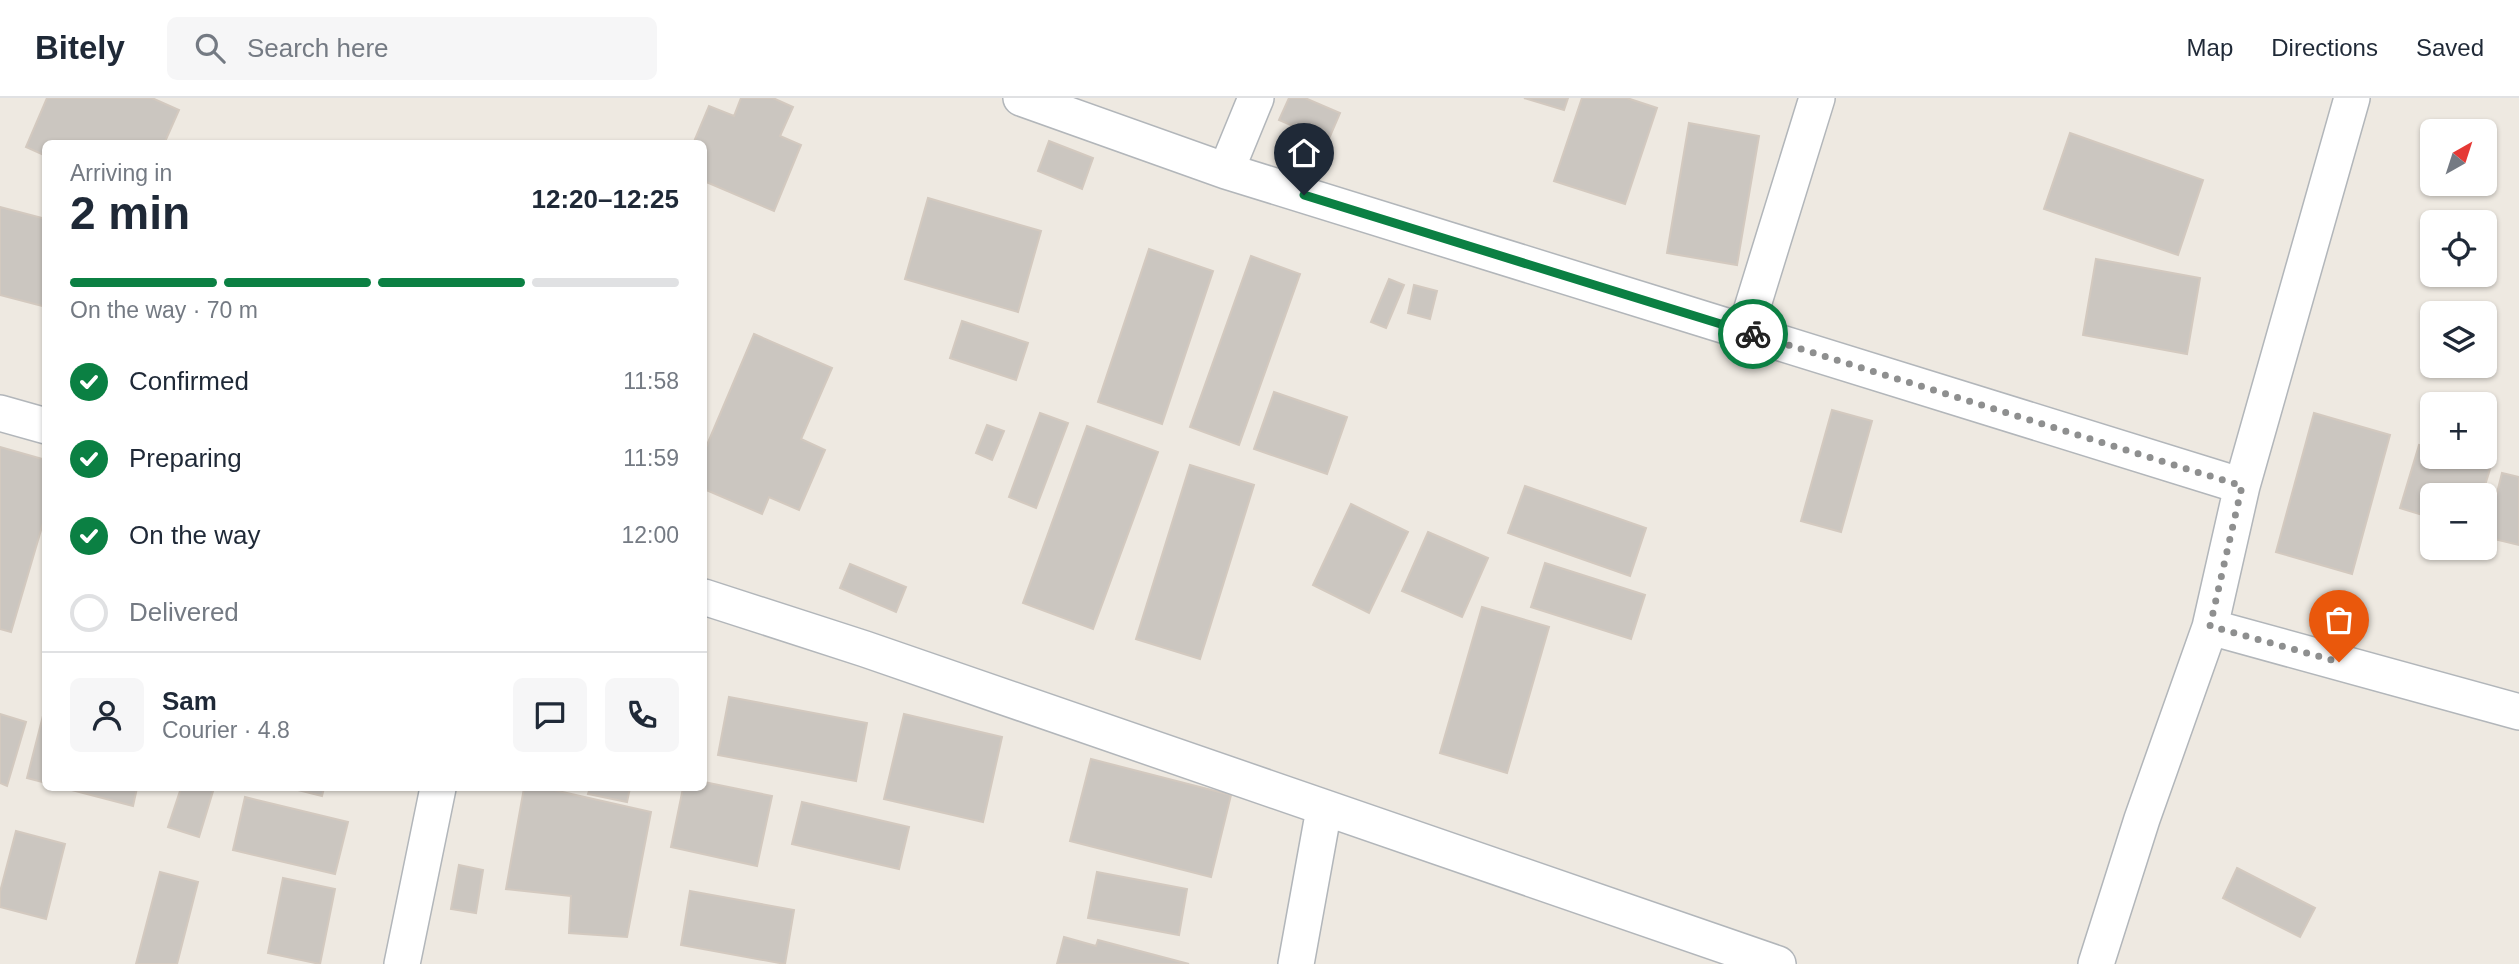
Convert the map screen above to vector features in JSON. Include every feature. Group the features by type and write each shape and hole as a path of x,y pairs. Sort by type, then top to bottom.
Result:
{"street":[{"path":"1021,98 1226,171 2242,486"},
{"path":"1226,171 1255,98"},
{"path":"1745,331 1817,98"},
{"path":"2096,964 2142,819 2210,626 2242,486 2352,98"},
{"path":"0,413 42,425"},
{"path":"707,598 1778,964"},
{"path":"2210,626 2519,712"},
{"path":"402,964 437,791"},
{"path":"1296,964 1324,808"}],"building":[{"path":"47,98 152,98 179,110 166,140 42,140 42,154 26,147"},
{"path":"741,98 773,98 793,107 780,136 801,145 774,211 707,182 707,140 695,140 709,106 734,116"},
{"path":"1289,98 1305,98 1340,113 1328,141 1279,120"},
{"path":"1524,98 1568,98 1564,110"},
{"path":"1582,98 1627,98 1657,108 1625,204 1554,181"},
{"path":"1689,123 1759,136 1737,265 1667,253"},
{"path":"2070,133 2203,180 2178,255 2044,209"},
{"path":"1049,141 1093,158 1082,189 1038,171"},
{"path":"928,198 1041,231 1018,312 905,279"},
{"path":"0,207 42,218 42,306 0,295"},
{"path":"1149,249 1213,271 1162,424 1098,402"},
{"path":"1251,256 1300,274 1239,445 1190,427"},
{"path":"2096,259 2200,278 2187,354 2083,335"},
{"path":"1389,279 1404,285 1386,328 1371,322"},
{"path":"1414,285 1437,291 1430,319 1408,313"},
{"path":"962,321 1028,343 1016,380 950,358"},
{"path":"754,334 832,368 801,439 825,450 799,510 769,497 762,514 707,490 707,445"},
{"path":"1274,392 1347,417 1327,474 1254,449"},
{"path":"1832,410 1872,421 1841,532 1801,521"},
{"path":"1040,413 1068,423 1036,508 1009,497"},
{"path":"2314,413 2390,435 2352,574 2276,552"},
{"path":"987,425 1004,431 992,460 976,453"},
{"path":"1087,426 1158,452 1093,629 1023,603"},
{"path":"2419,445 2420,469 2490,469 2486,483 2420,483 2420,514 2400,508"},
{"path":"0,447 42,459 42,527 11,632 0,629"},
{"path":"1190,465 1254,485 1200,659 1136,639"},
{"path":"2502,473 2519,477 2519,545 2497,540 2497,493"},
{"path":"1525,486 1646,528 1630,576 1508,533"},
{"path":"1351,504 1408,532 1369,613 1313,585"},
{"path":"1428,532 1488,558 1462,617 1402,591"},
{"path":"1545,563 1645,595 1631,639 1531,607"},
{"path":"850,564 906,587 896,612 840,588"},
{"path":"1482,607 1549,627 1507,773 1440,753"},
{"path":"729,697 867,723 856,781 718,755"},
{"path":"0,714 26,722 7,786 0,783"},
{"path":"904,714 1002,737 983,822 884,799"},
{"path":"42,720 42,782 27,778"},
{"path":"1091,759 1231,795 1211,877 1070,841"},
{"path":"707,783 772,796 757,866 671,847 682,791 707,791"},
{"path":"76,791 136,791 133,806"},
{"path":"180,791 213,791 199,837 168,827"},
{"path":"302,791 323,791 322,796"},
{"path":"523,791 558,791 651,812 627,937 569,933 571,896 506,889"},
{"path":"589,791 629,791 627,802 588,794"},
{"path":"245,797 348,822 335,874 233,850"},
{"path":"802,802 909,827 899,869 792,844"},
{"path":"16,831 65,844 46,919 0,907 0,892"},
{"path":"459,865 483,870 476,913 451,909"},
{"path":"2237,868 2315,908 2300,937 2223,898"},
{"path":"160,872 198,882 177,964 136,964"},
{"path":"1097,872 1187,889 1179,935 1088,918"},
{"path":"283,878 335,889 320,964 268,953"},
{"path":"690,891 794,910 785,964 681,945"},
{"path":"1064,937 1096,946 1098,940 1189,964 1057,964"}],"way so far":[{"path":"1753,334 2242,486 2210,626 2339,662"}],"route":[{"path":"1304,195 1753,334"}]}
